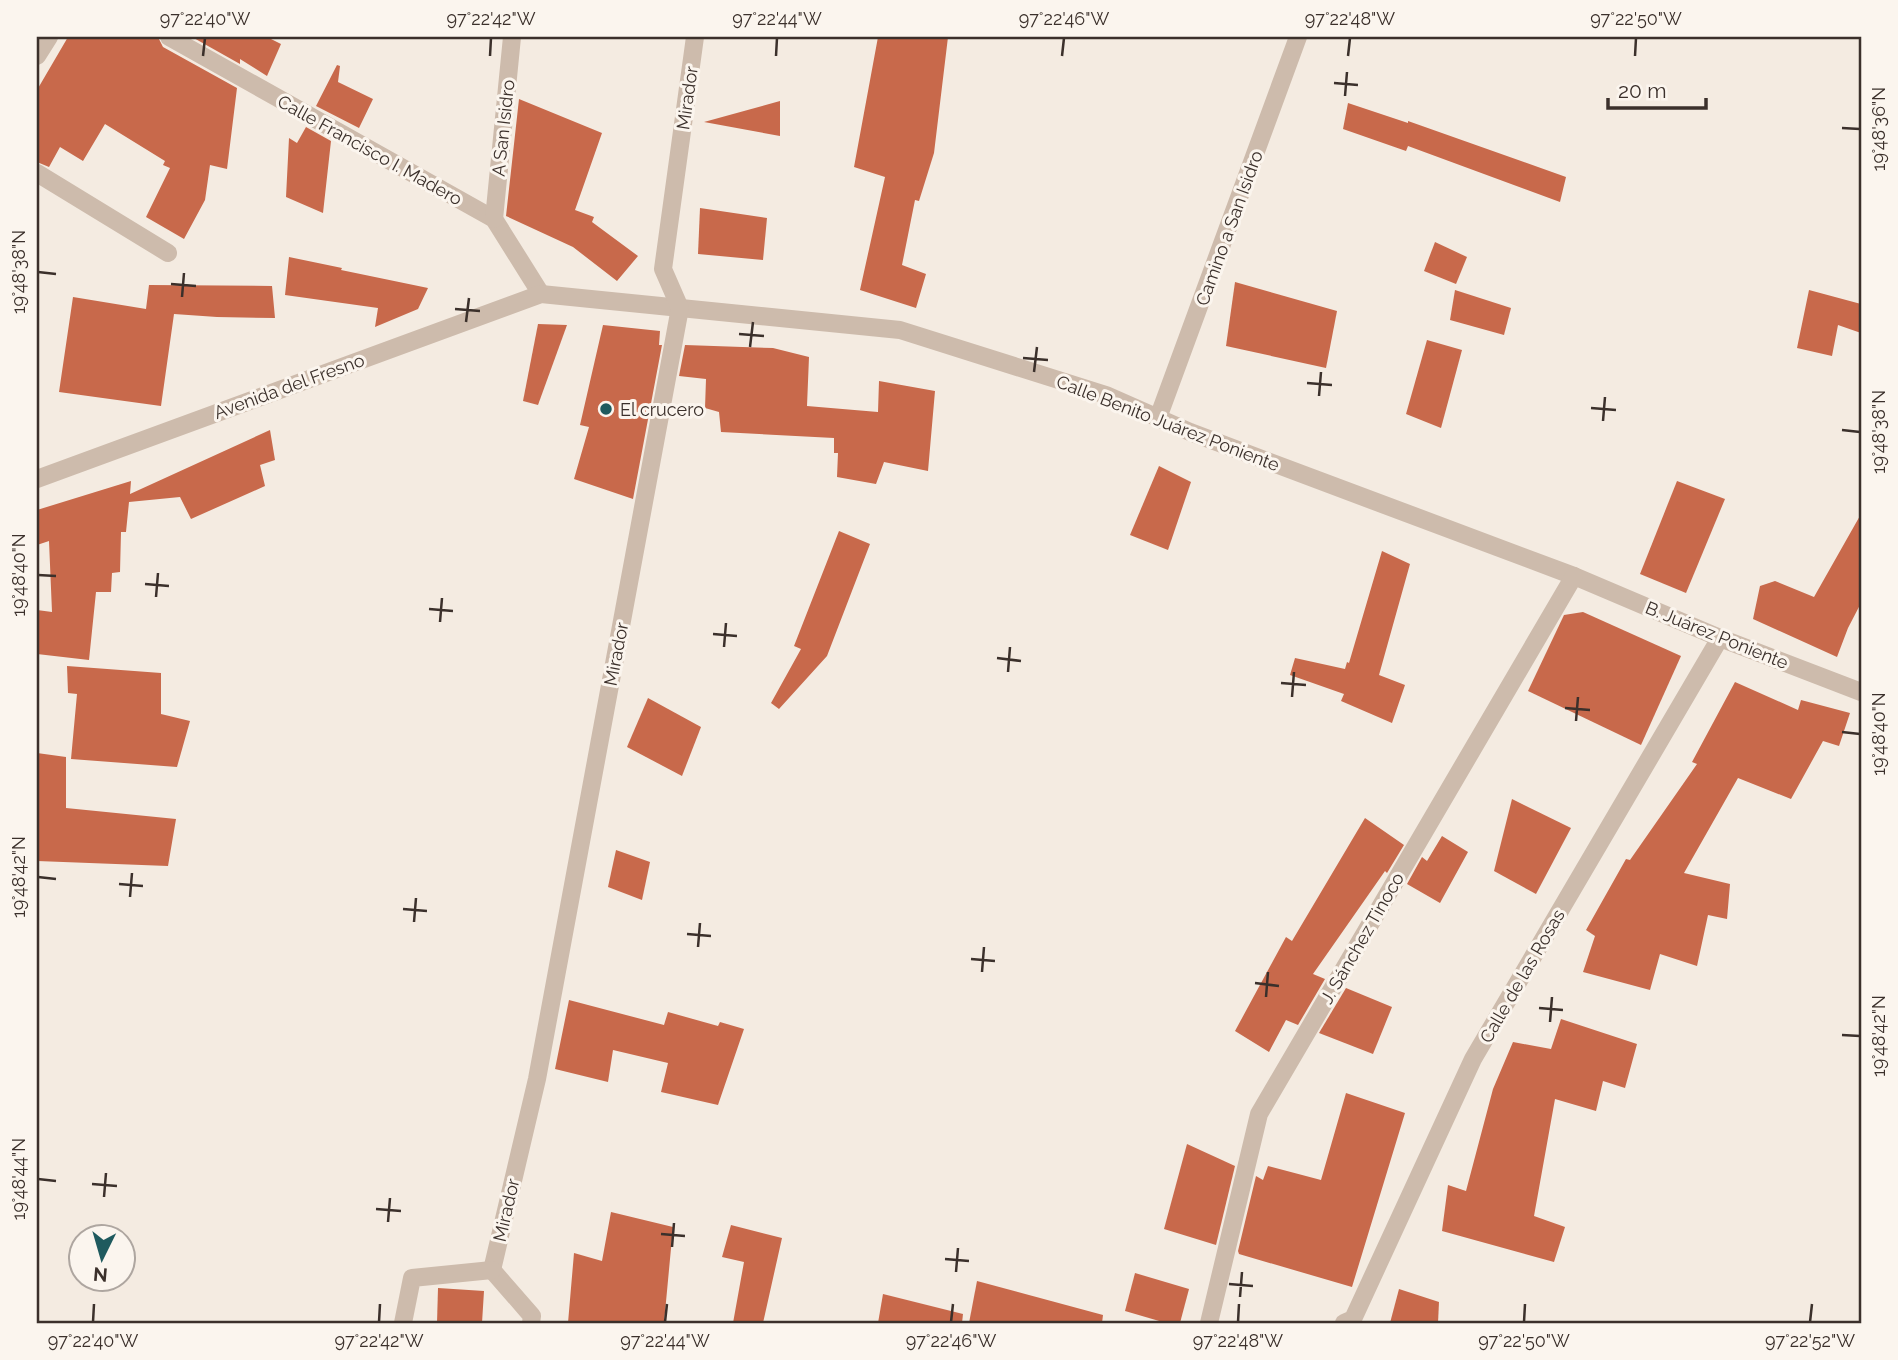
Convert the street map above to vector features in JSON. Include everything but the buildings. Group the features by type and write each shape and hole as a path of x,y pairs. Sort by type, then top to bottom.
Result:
{"street":[{"path":"37,56 48,37"},
{"name":"Calle Francisco I. Madero","path":"169,37 494,219 541,293"},
{"name":"A San Isidro","path":"494,219 512,37"},
{"name":"Mirador","path":"492,1270 537,1079 680,308 663,269 695,37"},
{"name":"Camino a San Isidro","path":"1158,418 1297,37"},
{"path":"37,173 168,253"},
{"name":"Calle Benito Juárez Poniente","path":"541,293 900,330 1106,395 1158,418 1574,576"},
{"name":"Avenida del Fresno","path":"37,479 541,293"},
{"name":"B. Juárez Poniente","path":"1574,576 1720,638 1861,692"},
{"name":"J. Sánchez Tinoco","path":"1209,1323 1259,1114 1574,576"},
{"name":"Calle de las Rosas","path":"1344,1323 1353,1319 1473,1059 1720,638"},
{"path":"403,1323 412,1278 492,1270 532,1316 531,1323"}],"place":[{"name":"El crucero","path":"606,409"}]}
